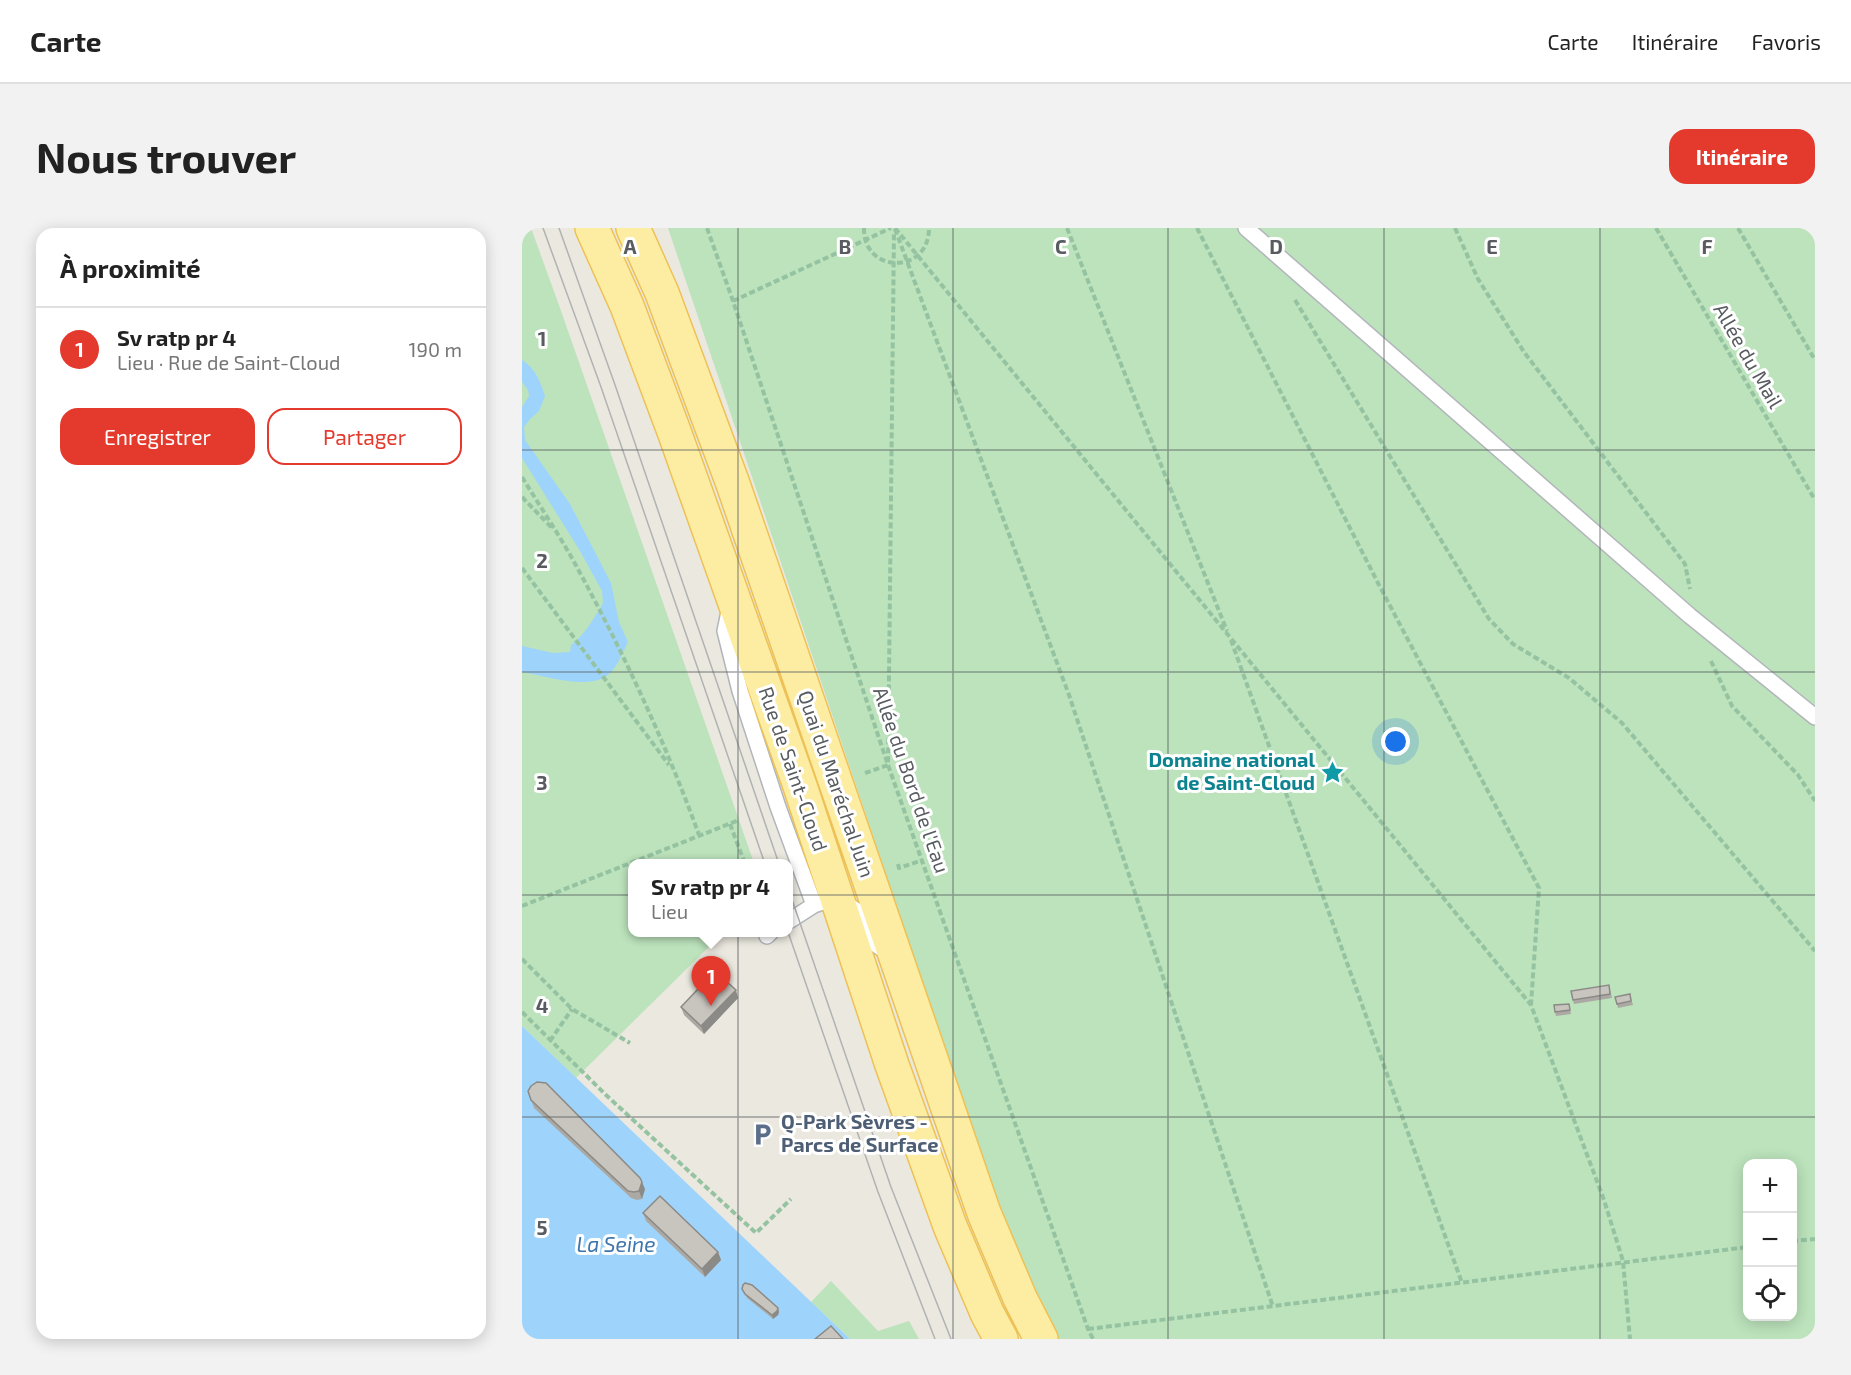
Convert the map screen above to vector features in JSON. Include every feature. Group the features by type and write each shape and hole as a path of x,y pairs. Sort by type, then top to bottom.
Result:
{"main road":[{"name":"Rue de Saint-Cloud","path":"592,228 627,306 648,362 800,786 825,901 892,1065 950,1226 994,1326"},
{"name":"Quai du Maréchal Juin","path":"633,228 662,293 729,472 984,1213 1020,1298 1041,1339"}],"lane":[{"path":"1246,228 1690,616 1815,717"},
{"path":"793,919 825,901 843,860 850,822"},
{"path":"825,901 863,915 872,942 897,960"}],"path":[{"name":"Allée du Bord de l'Eau","path":"707,228 888,765 1092,1339"},
{"path":"864,228 865,240 870,249 885,261 894,263 906,262 918,256 928,240 929,228"},
{"path":"733,301 894,228"},
{"path":"894,228 1531,1005 1604,1200 1623,1261 1630,1339"},
{"path":"894,228 1069,695 1273,1307"},
{"path":"865,773 888,765 894,228"},
{"path":"1068,228 1229,636 1462,1283"},
{"path":"1197,228 1373,572 1539,888 1531,1005"},
{"path":"1455,228 1478,279 1524,352 1685,564 1690,590 1690,616"},
{"name":"Allée du Mail","path":"1656,228 1815,500"},
{"path":"1738,228 1815,360"},
{"path":"1290,291 1489,619 1513,644 1569,678 1622,723 1815,951"},
{"path":"522,477 579,570 632,674 699,835"},
{"path":"522,496 558,534"},
{"path":"522,568 673,771"},
{"path":"1708,656 1732,706 1798,775 1815,801"},
{"path":"639,859 739,820"},
{"path":"730,824 743,859"},
{"path":"522,906 628,863"},
{"path":"522,959 572,1009 630,1043"},
{"path":"550,1041 572,1009"},
{"path":"522,1012 606,1095 756,1233 791,1199"},
{"path":"1797,1241 1815,1239"},
{"path":"1088,1329 1743,1248"}],"green space":[{"path":"522,228 531,228 753,859 628,859 628,937 719,937 576,1078 522,1026"},
{"name":"Domaine national de Saint-Cloud","path":"668,228 1815,228 1815,1339 1045,1339 1039,1328"},
{"path":"831,1281 878,1331 909,1321 919,1339 850,1339 811,1302"}],"water":[{"path":"522,360 534,371 545,396 539,411 524,427 525,440 570,504 611,583 619,622 628,642 612,671 604,678 593,681 569,681 522,672 522,646 553,653 570,652 571,645 585,631 603,603 602,591 580,551 522,458 522,407 529,396 522,382"},
{"name":"La Seine","path":"522,1026 850,1339 522,1339"}],"building":[{"path":"715,971 736,990 701,1026 681,1007"},
{"path":"1609,985 1610,994 1573,1000 1571,991"},
{"path":"1630,994 1631,1001 1617,1004 1615,997"},
{"path":"1569,1004 1570,1010 1555,1012 1554,1005"},
{"path":"537,1082 546,1083 640,1178 642,1182 639,1191 628,1191 531,1100 528,1091"},
{"path":"660,1196 718,1252 702,1269 643,1213"},
{"path":"745,1283 752,1285 778,1308 777,1311 772,1315 745,1294 742,1289"},
{"path":"831,1326 843,1339 815,1339"}],"tram line":[{"path":"543,228 601,387 763,859"},
{"path":"559,228 777,859"},
{"path":"793,903 891,1187 951,1339"},
{"path":"790,937 878,1192 935,1339"}],"place":[{"name":"Domaine national de Saint-Cloud","path":"1333,772"},
{"name":"Sv ratp pr 4","path":"711,1006"},
{"name":"Q-Park Sèvres - Parcs de Surface","path":"763,1134"}]}
